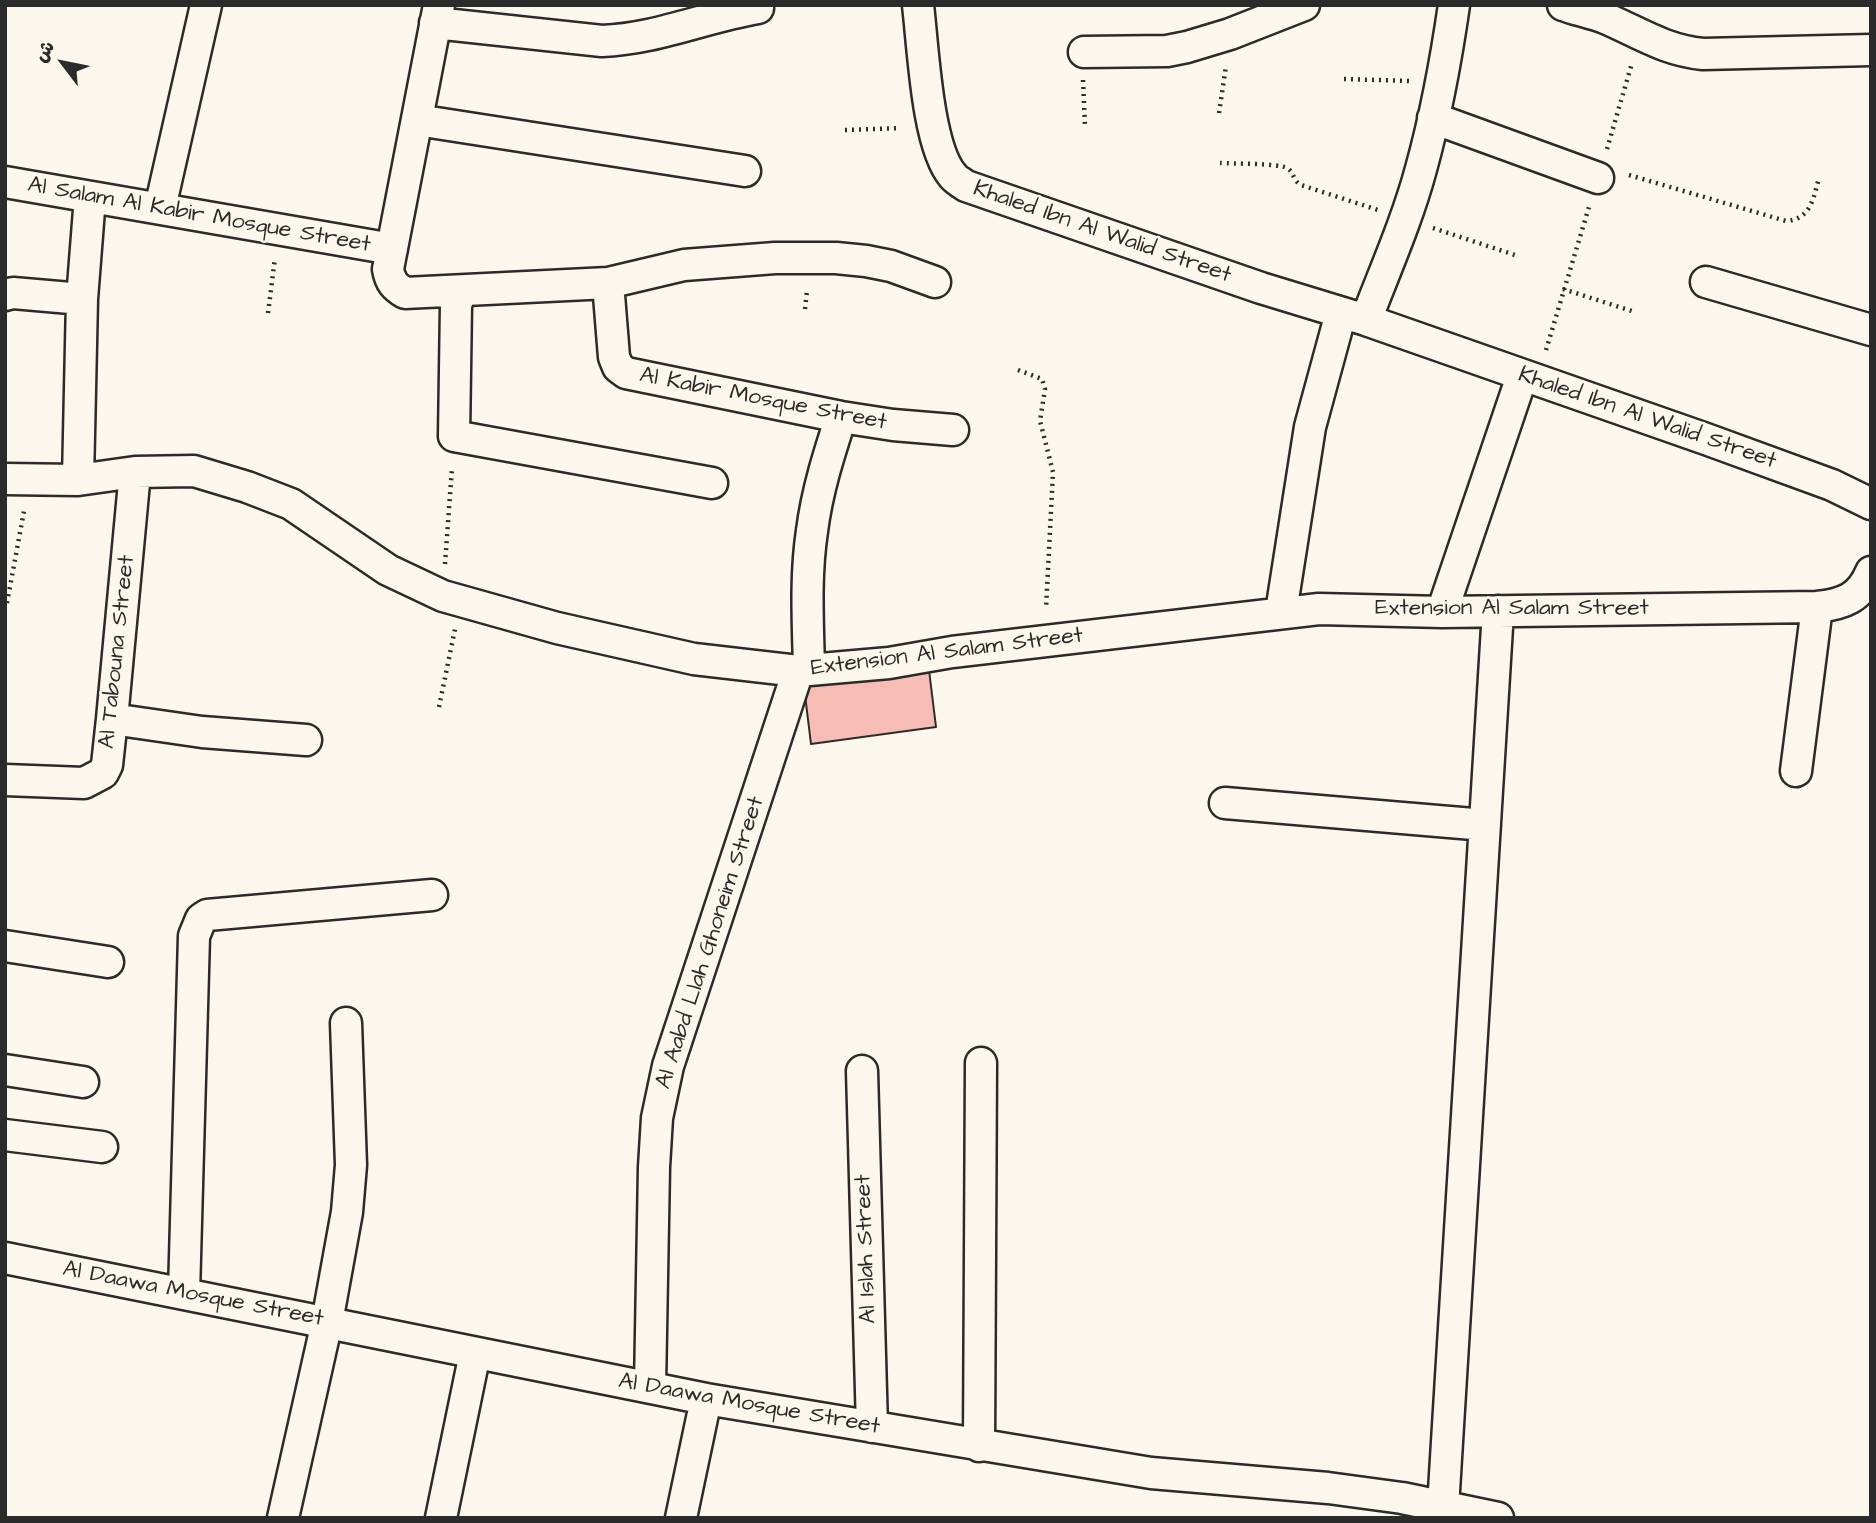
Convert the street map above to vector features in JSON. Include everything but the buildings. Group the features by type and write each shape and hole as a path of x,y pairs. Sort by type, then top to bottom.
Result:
{"street":[{"path":"160,208 206,5"},
{"name":"Khaled Ibn Al Walid Street","path":"918,5 933,126 944,161 953,177 978,192 1261,288 1354,316 1869,497"},
{"path":"1084,52 1167,51 1187,47 1230,34 1304,5"},
{"path":"1281,612 1310,427 1354,316 1405,219 1443,83 1454,5"},
{"path":"1563,5 1605,12 1662,46 1682,52 1703,54 1871,50"},
{"path":"437,14 601,41 616,41 656,35 719,16 758,8"},
{"name":"Al Salam Al Kabir Mosque Street","path":"437,14 388,269 396,288 405,293 461,291"},
{"path":"1433,118 1598,178"},
{"path":"417,120 746,171"},
{"name":"Al Salam Al Kabir Mosque Street","path":"5,182 392,249"},
{"path":"78,480 82,299 90,197"},
{"path":"712,483 454,436 456,305 461,291 608,283 684,265 787,257 866,261 891,266 935,282"},
{"path":"1706,282 1871,330"},
{"name":"Al Kabir Mosque Street","path":"608,283 614,357 618,367 626,373 841,416 893,425 953,430"},
{"path":"5,295 13,293 82,299"},
{"path":"1442,612 1522,376"},
{"path":"804,670 806,596 812,530 823,472 841,416"},
{"name":"Extension Al Salam Street","path":"17,479 78,480 135,472 194,471 247,487 291,505 388,570 451,599 557,628 694,659 804,670 889,663 1281,612 1354,609 1442,612 1818,607 1849,601 1863,589 1871,572"},
{"name":"Al Tabouna Street","path":"5,780 84,783 98,778 107,765 135,472"},
{"path":"1796,771 1818,607"},
{"path":"1443,1507 1498,611"},
{"name":"Al Aabd Llah Ghoneim Street","path":"650,1387 654,1167 660,1105 668,1066 804,670"},
{"path":"111,719 202,732 306,740"},
{"path":"1225,803 1485,825"},
{"path":"184,1293 194,936 201,919 207,915 432,895"},
{"path":"5,946 108,962"},
{"path":"283,1518 327,1322 347,1212 351,1165 346,1023"},
{"path":"979,1446 981,1063"},
{"path":"5,1070 83,1082"},
{"name":"Al Islah Street","path":"862,1071 872,1427"},
{"path":"5,1135 102,1147"},
{"name":"Al Daawa Mosque Street","path":"5,1258 706,1399 1151,1473 1328,1488 1402,1498 1498,1518"},
{"path":"441,1518 475,1353"},
{"path":"681,1518 706,1399"}],"path":[{"path":"1219,113 1230,34"},
{"path":"1084,52 1082,62 1085,126"},
{"path":"1345,79 1443,83"},
{"path":"845,130 933,126"},
{"path":"1220,163 1281,166 1291,171 1296,182 1301,185 1518,256"},
{"path":"1628,174 1786,221 1796,220 1810,207 1818,178"},
{"path":"268,313 278,229"},
{"path":"1563,289 1635,312"},
{"path":"1018,370 1042,379 1044,383 1040,421 1053,472 1044,642"},
{"path":"439,707 451,599 454,436"},
{"path":"7,603 17,479"}]}
